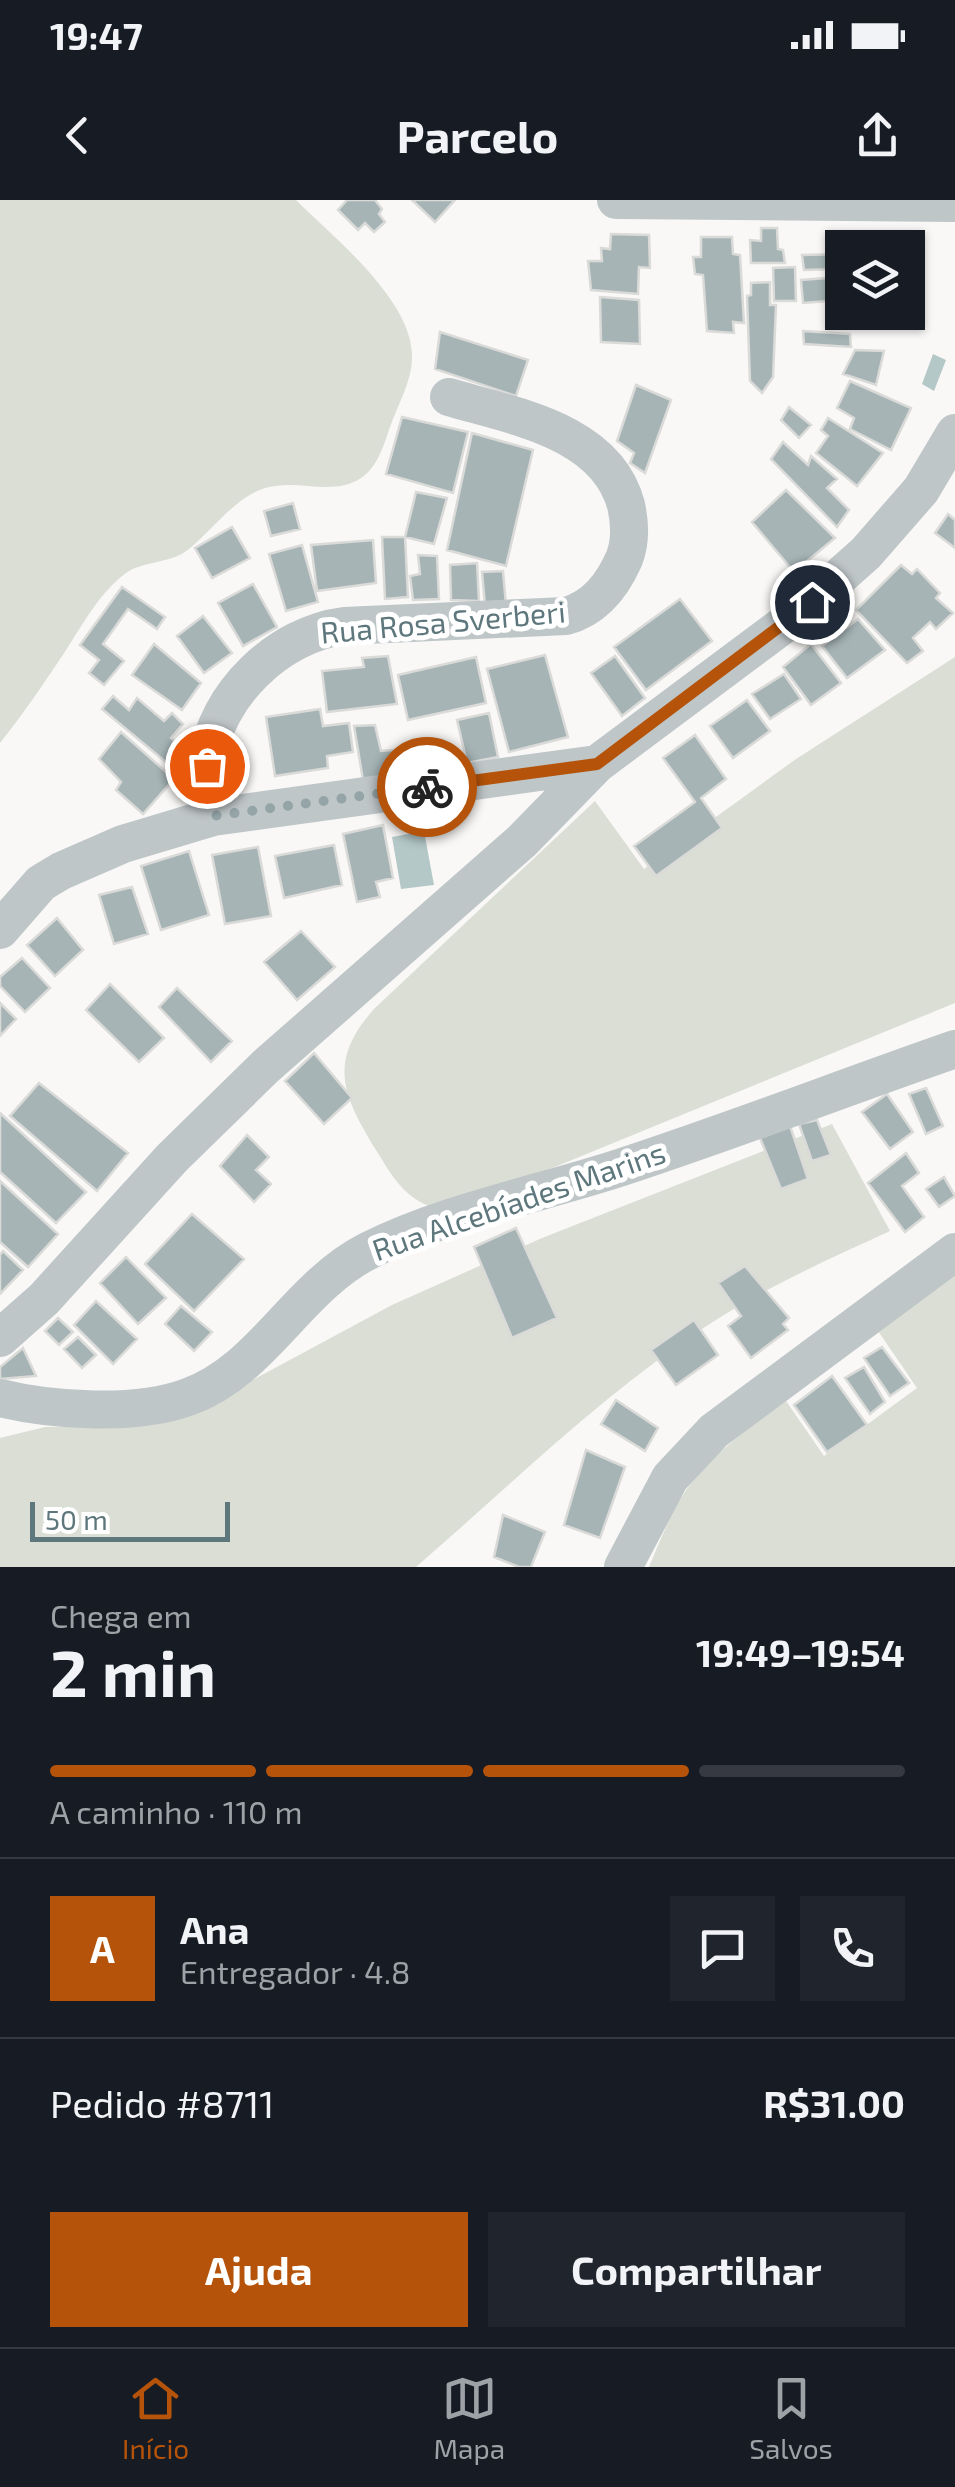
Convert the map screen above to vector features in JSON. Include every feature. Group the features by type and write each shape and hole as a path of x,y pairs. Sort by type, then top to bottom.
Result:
{"street":[{"path":"616,200 955,203"},
{"name":"Rua Rosa Sverberi","path":"213,816 207,766 216,730 250,678 291,643 344,626 566,616 597,600 618,572 629,539 624,500 606,468 590,452 543,426 449,397"},
{"path":"0,1338 44,1300 172,1158 265,1068 522,841 597,764 794,617 866,553 922,490 955,434"},
{"path":"0,930 42,884 61,871 123,844 213,816 597,764"},
{"name":"Rua Alcebíades Marins","path":"0,1398 40,1405 102,1408 184,1399 236,1371 304,1298 366,1252 412,1232 622,1167 955,1049"},
{"path":"623,1567 670,1478 714,1431 955,1252"}],"shaded area":[{"path":"0,200 296,200 384,290 408,333 412,354 406,388 381,452 368,473 339,486 277,485 254,492 182,554 126,573 93,609 0,743"},
{"path":"933,354 946,360 934,391 922,384"},
{"path":"955,657 955,1003 545,1171 429,1206 404,1190 364,1130 345,1078 350,1045 375,1008 595,801 644,869 796,759"},
{"path":"424,831 434,885 401,889 392,837"},
{"path":"832,1124 890,1231 752,1298 669,1352 594,1410 416,1567 0,1567 0,1438 45,1427 98,1426 219,1398 392,1305 542,1238"},
{"path":"955,1273 955,1567 649,1567 674,1510 696,1478 739,1436 786,1401 824,1456 917,1388 876,1328"}],"building":[{"path":"347,200 375,200 385,222 374,232 365,223 358,230 338,210"},
{"path":"412,200 455,200 435,222"},
{"path":"761,228 777,228 778,249 783,250 785,263 751,263 750,240 761,241"},
{"path":"611,234 649,235 650,268 639,267 638,294 591,290 588,261 602,261 601,248 610,249"},
{"path":"701,237 732,237 733,254 740,255 744,323 733,322 734,333 707,331 703,275 695,274 693,257 701,257"},
{"path":"825,254 825,269 804,270 802,255"},
{"path":"795,267 796,301 774,301 773,268"},
{"path":"825,278 825,301 803,303 801,280"},
{"path":"770,282 770,305 776,305 773,377 762,393 750,381 747,296 751,295 751,283"},
{"path":"600,297 639,300 640,344 601,342"},
{"path":"803,331 850,334 851,347 804,344"},
{"path":"440,332 528,360 516,396 435,369"},
{"path":"855,350 884,351 876,385 843,374"},
{"path":"850,381 911,408 891,450 850,429 854,418 837,408"},
{"path":"636,385 671,400 645,473 630,463 634,453 617,441"},
{"path":"789,407 811,425 799,438 781,420"},
{"path":"402,417 468,432 453,493 386,474"},
{"path":"828,418 883,453 857,486 816,453 828,436 821,430"},
{"path":"472,433 533,450 506,566 447,550"},
{"path":"783,442 808,465 811,456 837,479 827,488 849,510 837,527 771,459"},
{"path":"786,490 835,538 794,572 752,522"},
{"path":"416,492 447,498 434,544 405,537"},
{"path":"293,503 300,529 271,536 264,511"},
{"path":"948,514 955,520 955,548 935,533"},
{"path":"232,527 250,558 212,578 195,548"},
{"path":"382,537 405,537 408,597 385,599"},
{"path":"373,540 376,583 317,591 311,545"},
{"path":"302,545 318,602 286,611 269,554"},
{"path":"418,555 437,556 439,599 413,600 410,576 420,574"},
{"path":"477,563 479,601 451,600 450,565"},
{"path":"901,565 912,574 917,569 940,593 936,598 953,613 936,629 930,622 913,638 923,651 907,663 856,610"},
{"path":"503,571 506,605 485,605 482,572"},
{"path":"253,584 277,627 243,646 218,603"},
{"path":"122,587 165,617 157,629 128,609 103,644 124,661 104,685 89,673 99,660 80,645"},
{"path":"680,599 712,641 646,690 614,647"},
{"path":"203,616 232,653 204,673 177,636"},
{"path":"858,619 885,650 847,678 822,646"},
{"path":"154,644 201,683 182,710 132,675"},
{"path":"811,644 841,683 811,705 783,667"},
{"path":"545,655 568,737 509,752 487,669"},
{"path":"388,656 397,704 327,712 322,671 364,667 362,658"},
{"path":"615,656 645,698 622,716 591,673"},
{"path":"476,657 486,703 408,720 398,675"},
{"path":"784,674 801,699 770,719 752,694"},
{"path":"113,696 129,710 137,698 164,721 172,713 183,724 171,738 180,747 167,763 102,709"},
{"path":"747,700 770,731 733,758 710,726"},
{"path":"320,709 323,726 349,723 353,752 327,756 328,768 275,776 266,717"},
{"path":"489,713 498,757 467,763 457,720"},
{"path":"375,725 381,751 407,749 411,773 363,780 354,726"},
{"path":"121,732 174,779 143,814 116,790 121,782 99,759"},
{"path":"695,735 726,779 701,798 722,828 656,876 634,846 695,802 663,758"},
{"path":"383,825 393,878 376,882 380,897 357,902 343,834"},
{"path":"334,845 342,885 284,898 275,856"},
{"path":"258,847 271,916 225,924 212,855"},
{"path":"189,851 209,915 161,930 141,866"},
{"path":"132,887 148,934 114,944 99,895"},
{"path":"57,918 83,950 55,976 27,945"},
{"path":"301,931 335,967 297,1000 264,962"},
{"path":"22,958 50,988 25,1012 0,986 0,977"},
{"path":"110,984 164,1038 139,1062 86,1010"},
{"path":"177,988 232,1041 211,1062 159,1007"},
{"path":"0,1003 16,1019 0,1036"},
{"path":"314,1053 352,1098 324,1124 285,1081"},
{"path":"39,1083 128,1153 97,1191 10,1116"},
{"path":"926,1088 943,1126 926,1134 909,1094"},
{"path":"887,1094 913,1132 890,1149 862,1112"},
{"path":"0,1113 86,1192 56,1223 0,1172"},
{"path":"817,1120 831,1155 812,1161 799,1124"},
{"path":"790,1126 808,1179 781,1189 760,1138"},
{"path":"247,1135 269,1157 256,1170 271,1184 254,1202 220,1166"},
{"path":"906,1153 919,1173 902,1186 924,1217 905,1232 868,1183"},
{"path":"944,1177 955,1196 939,1207 926,1189"},
{"path":"0,1181 58,1234 28,1267 0,1242"},
{"path":"192,1214 244,1259 194,1311 145,1264"},
{"path":"516,1228 557,1318 512,1338 474,1247"},
{"path":"3,1251 23,1270 0,1294 0,1255"},
{"path":"126,1257 166,1298 138,1324 100,1283"},
{"path":"745,1266 789,1318 783,1324 788,1330 751,1358 728,1326 741,1316 718,1283"},
{"path":"96,1301 137,1339 113,1364 74,1325"},
{"path":"181,1306 212,1332 194,1351 165,1324"},
{"path":"58,1318 73,1332 59,1345 45,1331"},
{"path":"694,1320 718,1355 676,1385 651,1350"},
{"path":"78,1337 96,1355 82,1368 64,1349"},
{"path":"882,1347 909,1383 890,1396 864,1358"},
{"path":"23,1348 36,1376 0,1379 0,1367"},
{"path":"864,1367 885,1402 870,1414 845,1378"},
{"path":"832,1376 867,1425 827,1452 794,1405"},
{"path":"616,1400 658,1428 645,1451 601,1424"},
{"path":"586,1450 625,1467 600,1538 564,1525"},
{"path":"503,1515 545,1532 531,1567 519,1567 494,1557"}],"way so far":[{"path":"207,766 213,816 427,787"}],"route":[{"path":"427,787 597,764 812,602"}]}
